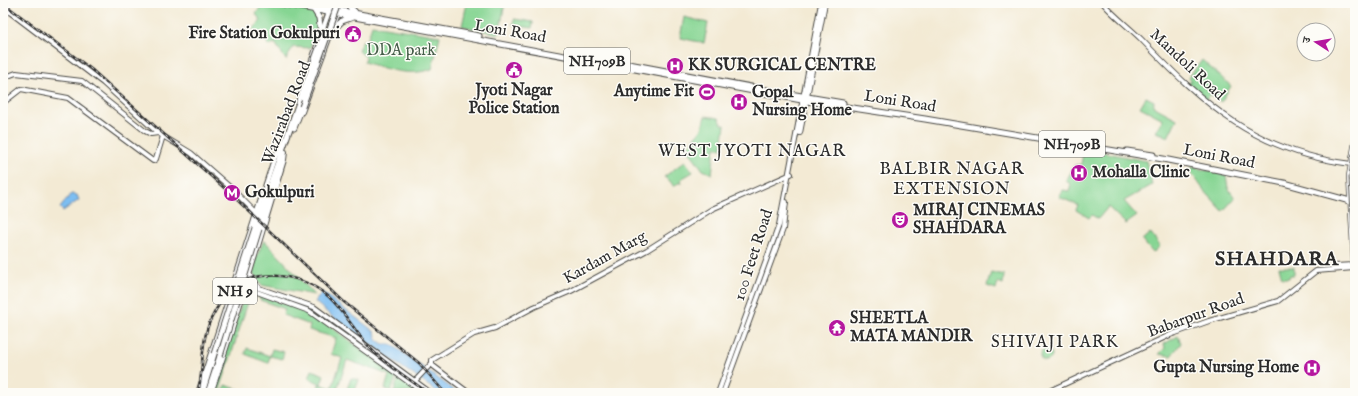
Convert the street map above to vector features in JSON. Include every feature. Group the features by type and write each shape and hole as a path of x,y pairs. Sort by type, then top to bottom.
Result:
{"highway":[{"name":"Loni Road","path":"279,3 314,8 330,8 338,12 805,98 1163,159 1284,183 1350,199"},
{"name":"Loni Road","path":"299,3 314,8"},
{"path":"321,3 314,8 321,25 321,34"},
{"name":"NH 9","path":"301,98 336,3"},
{"name":"NH 9","path":"297,120 300,106 340,3"},
{"path":"332,30 342,22 357,15 346,3"},
{"name":"Wazirabad Road","path":"209,393 281,158 291,127 300,106"},
{"name":"Wazirabad Road","path":"202,393 281,158 297,120"},
{"path":"1354,227 1352,178 1355,154"}],"main road":[{"name":"NH 9","path":"300,106 301,98"},
{"path":"1355,142 1351,164 1350,199 1354,227 1355,281"}],"street":[{"name":"Wazirabad Road","path":"297,120 305,106 340,3"},
{"name":"100 Feet Road","path":"723,393 779,225 805,98 821,3"},
{"name":"100 Feet Road","path":"818,27 825,3"},
{"name":"Mandoli Road","path":"1104,3 1192,90 1231,121 1255,135 1281,147 1323,159 1351,164"},
{"path":"3,7 103,83 163,138 191,153 232,189 257,214"},
{"name":"Wazirabad Road","path":"300,106 298,97 330,8"},
{"path":"324,26 329,22 332,24 332,30"},
{"path":"3,78 16,72 82,81 145,131 151,134 158,134"},
{"path":"3,103 21,89 68,98 152,160 156,160 163,138"},
{"path":"198,393 274,159 291,127"},
{"path":"209,393 264,230 284,160 285,149"},
{"name":"Kardam Marg","path":"415,381 440,355 474,334 496,328 520,313 571,291 646,250 712,209 790,175"},
{"name":"Babarpur Road","path":"1045,393 1170,335 1209,321 1278,301 1316,270 1354,266"},
{"path":"249,272 252,280 261,291"},
{"path":"234,282 261,291 309,311 327,322 424,393"},
{"path":"241,297 250,293 261,291 314,307 431,393"},
{"name":"100 Feet Road","path":"718,393 747,321"},
{"path":"220,327 224,331 231,331"},
{"path":"431,363 469,393"}],"green space":[{"path":"263,3 313,11 318,27 310,48 293,47 286,60 275,43 270,46 265,40 260,40 253,29 261,21 256,14"},
{"path":"467,3 505,3 499,34 462,26"},
{"path":"684,17 708,23 704,43 680,38"},
{"path":"514,19 533,22 532,28 513,25"},
{"name":"DDA park","path":"372,25 440,36 432,69 406,72 364,62 366,57 358,50 363,40 367,41"},
{"path":"1202,60 1231,86 1221,102 1210,94 1206,101 1188,84 1191,81 1189,77"},
{"path":"1146,97 1154,101 1153,106 1177,119 1168,137 1162,133 1156,132 1163,119 1140,107"},
{"path":"705,116 719,118 722,124 725,125 722,148 715,148 712,174 703,170 687,148 702,129"},
{"path":"1082,148 1146,161 1152,185 1124,201 1137,216 1126,224 1108,207 1098,219 1092,215 1089,218 1076,210 1078,205 1059,197 1063,190 1069,191 1071,184 1066,181 1075,165 1081,165 1083,153 1080,152"},
{"path":"685,161 693,172 681,179 682,183 678,183 674,187 670,181 664,177"},
{"path":"1192,167 1226,175 1228,188 1235,198 1223,211 1203,189 1190,171"},
{"path":"1150,233 1160,246 1153,253 1142,240"},
{"path":"264,240 315,295 261,285 253,273 256,258"},
{"path":"1279,267 1294,267 1294,275 1290,275 1289,278 1282,278"},
{"path":"991,272 1004,275 1003,284 998,282 996,289 987,286"},
{"path":"258,293 313,314 422,393 394,392 398,378 396,378 391,391 385,389 389,375 347,360 337,390 346,392 351,378 359,380 354,393 317,393 319,384 332,388 342,358 331,354 336,338 309,330 310,325 283,315 285,309 260,300"},
{"path":"244,297 249,299 219,393 212,393"},
{"path":"1178,336 1181,343 1171,356 1159,354 1165,348 1164,344"},
{"path":"247,348 270,356 268,363 245,354"},
{"path":"272,349 284,352 282,359 270,356"},
{"name":"SHIVAJI PARK","path":"1048,349 1051,350 1051,360 1044,361 1041,360 1040,353 1041,350"},
{"path":"312,370 324,375 321,384 309,378"},
{"path":"225,385 251,393 223,393"}],"water":[{"path":"71,194 77,195 79,200 63,211 60,208"},
{"path":"322,292 375,332 377,340 383,344 391,344 458,393 439,393 341,324 315,302"}],"railway":[{"path":"3,3 91,69 232,195 344,302 419,363 445,393"},
{"path":"198,393 205,337 217,307 231,289 242,282 255,277 268,276 281,276 294,279 319,289 336,304 362,339 375,353 394,369 428,393"}],"place":[{"name":"Fire Station Gokulpuri","path":"353,34"},
{"name":"KK SURGICAL CENTRE","path":"675,66"},
{"name":"Jyoti Nagar Police Station","path":"514,70"},
{"name":"Anytime Fit","path":"707,92"},
{"name":"Gopal Nursing Home","path":"739,102"},
{"name":"Mohalla Clinic","path":"1079,173"},
{"name":"Gokulpuri","path":"232,193"},
{"name":"MIRAJ CINEMAS SHAHDARA","path":"900,220"},
{"name":"SHEETLA MATA MANDIR","path":"837,328"},
{"name":"Gupta Nursing Home","path":"1312,368"}],"district":[{"name":"WEST JYOTI NAGAR","path":"752,151"},
{"name":"BALBIR NAGAR EXTENSION","path":"952,179"},
{"name":"SHAHDARA","path":"1277,259"},
{"name":"SHIVAJI PARK","path":"1055,342"}]}
